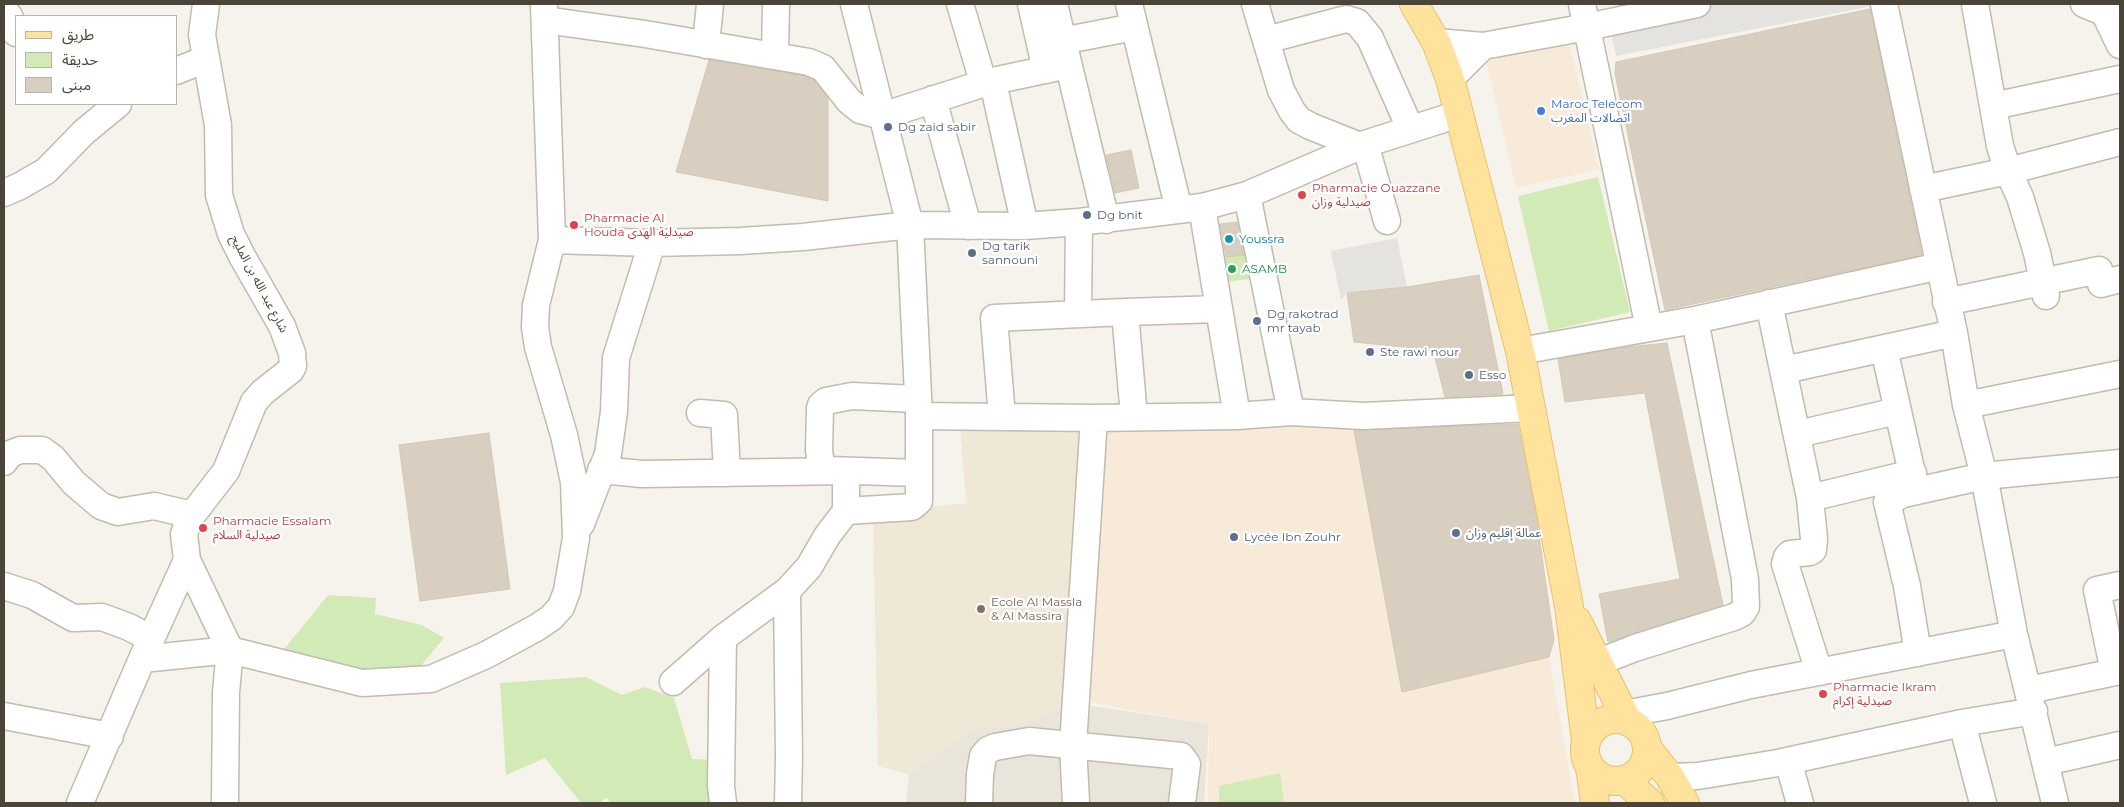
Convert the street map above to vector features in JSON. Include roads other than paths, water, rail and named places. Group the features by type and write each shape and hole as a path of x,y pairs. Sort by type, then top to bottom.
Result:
{"main road":[{"path":"1414,4 1436,42 1450,79 1520,351 1604,775 1594,803"},
{"path":"1569,606 1626,718 1644,737 1647,748 1646,758 1641,768 1634,775 1604,775"},
{"path":"1626,718 1603,722 1590,732 1604,775 1650,803"},
{"path":"1647,748 1670,777 1685,803"}],"street":[{"name":"شارع عبد الله بن المليح","path":"187,560 184,534 192,515 226,471 254,402 263,392 292,370 293,366 292,352 282,326 242,256 224,215 219,195 217,112 202,35 206,4"},
{"path":"706,46 710,4"},
{"path":"775,54 776,4"},
{"path":"846,511 912,507 919,501 918,408 910,226 854,4"},
{"path":"960,4 981,75 994,87 1025,226"},
{"path":"1031,4 1059,58"},
{"path":"1054,4 1059,58 1106,220"},
{"path":"1255,4 1281,90 1292,112 1300,120 1362,145 1387,221"},
{"path":"1436,42 1483,46 1585,16 1697,4"},
{"path":"1884,4 1946,302 1954,332 1966,405 1984,476 2014,634 2055,803"},
{"path":"1975,4 2000,146 2008,171 2020,197 2045,290"},
{"path":"4,11 9,16 15,31"},
{"path":"576,538 574,482 564,435 538,347 535,328 538,297 552,240 544,12 706,46 775,54 808,62 823,68 849,101 860,110 882,116 1059,58 1131,15 1191,209 1219,309 1237,416"},
{"path":"2103,12 2120,45"},
{"path":"1585,16 1649,328"},
{"path":"1266,40 1346,19 1357,22 1370,38 1410,128"},
{"path":"1450,79 1483,46"},
{"path":"178,70 206,59"},
{"path":"1993,106 2120,79"},
{"path":"933,99 968,226"},
{"path":"4,193 46,171 84,132 117,105"},
{"path":"552,240 652,243 785,238 910,226 1025,226 1106,220 1191,209 1247,195 1362,145 1410,128 1459,114"},
{"path":"1923,189 2008,171 2120,142"},
{"path":"1247,195 1290,412"},
{"path":"1078,314 1079,222"},
{"path":"146,649 230,650 362,683 431,679 486,655 551,618 561,607 576,538 608,454 612,432 616,358 652,243"},
{"path":"1520,351 1695,320 1940,266"},
{"path":"1946,302 2045,290 2099,270 2101,284 2120,279"},
{"path":"1769,303 1810,498 1813,550 1790,554 1786,557 1785,564 1819,672"},
{"path":"1002,417 994,318 1219,309"},
{"path":"1125,312 1134,417"},
{"path":"1598,662 1635,648 1734,617 1742,613 1746,607 1745,579 1695,320"},
{"path":"1784,370 1954,332"},
{"path":"1884,349 1915,482"},
{"path":"1966,405 2120,374"},
{"path":"918,473 825,469 820,462 820,408 822,402 852,396 918,408 1002,417 1094,418 1237,416 1290,412 1364,416 1531,408"},
{"path":"1798,434 1897,411"},
{"path":"700,413 724,415 727,473"},
{"path":"1076,803 1073,745 1094,418"},
{"path":"4,462 10,454 20,450 42,450 53,458 74,483 101,506 118,512 154,506 192,515"},
{"path":"1810,498 1915,482 2120,463"},
{"path":"601,470 642,474 846,470"},
{"path":"673,682 723,638 787,591 809,567 827,536 846,511 846,470"},
{"path":"1915,482 1887,502 1907,586 1918,652"},
{"path":"80,803 146,649 187,560"},
{"path":"187,560 230,650 226,692 224,803"},
{"path":"1670,777 1698,776 1788,761 1962,723 2117,672 2097,590 2120,585"},
{"path":"4,586 32,595 73,618 102,618 129,627 146,649"},
{"path":"787,591 788,803"},
{"path":"1626,718 1751,686 2014,634"},
{"path":"723,638 721,786 723,803"},
{"path":"4,716 51,723 110,736"},
{"path":"1962,723 1982,803"},
{"path":"979,803 983,756 988,750 1029,741 1181,756 1188,764 1182,803"},
{"path":"2046,762 2120,745"},
{"path":"1788,761 1800,803"}],"place":[{"name":"Maroc Telecom اتصالات المغرب","path":"1541,111"},
{"name":"Dg zaid sabir","path":"888,127"},
{"name":"Pharmacie Ouazzane صيدلية وزان","path":"1302,195"},
{"name":"Dg bnit","path":"1087,215"},
{"name":"Pharmacie Al Houda صيدلية الهدى","path":"574,225"},
{"name":"Youssra","path":"1229,239"},
{"name":"Dg tarik sannouni","path":"972,253"},
{"name":"ASAMB","path":"1232,269"},
{"name":"Dg rakotrad mr tayab","path":"1257,321"},
{"name":"Ste rawi nour","path":"1370,352"},
{"name":"Esso","path":"1469,375"},
{"name":"Pharmacie Essalam صيدلية السلام","path":"203,528"},
{"name":"عمالة إقليم وزان","path":"1456,533"},
{"name":"Lycée Ibn Zouhr","path":"1234,537"},
{"name":"Ecole Al Massla & Al Massira","path":"981,609"},
{"name":"Pharmacie Ikram صيدلية إكرام","path":"1823,694"}]}
